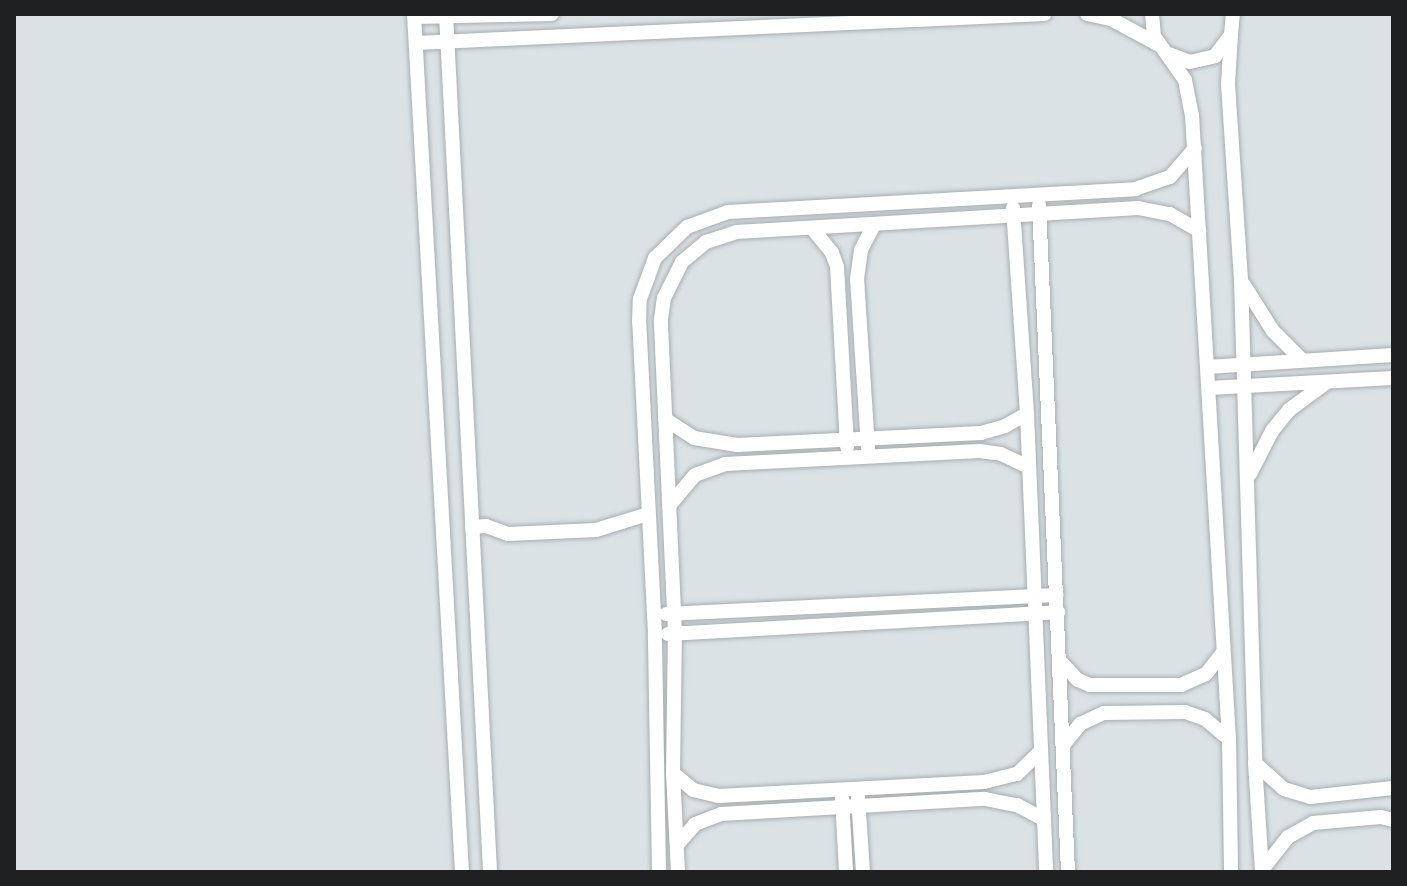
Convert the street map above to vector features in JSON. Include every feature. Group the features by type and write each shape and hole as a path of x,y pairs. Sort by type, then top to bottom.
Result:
{"street":[{"path":"462,872 414,16 552,14"},
{"path":"416,43 1044,14"},
{"path":"1087,14 1121,23 1177,59 1203,61 1215,56 1231,35"},
{"path":"1152,14 1152,25 1162,48 1185,80 1190,97 1195,148 1229,739 1231,872"},
{"path":"446,15 490,872"},
{"path":"1234,16 1228,84 1241,280 1255,763 1262,871"},
{"path":"659,872 655,634 639,322 642,289 655,258 669,241 695,222 728,212 1154,185 1185,165 1195,148"},
{"path":"1038,194 1068,872"},
{"path":"1013,196 1027,414 1046,872"},
{"path":"678,872 673,773 675,633 665,413 664,298 682,262 706,242 736,232 1014,215 1154,208 1199,231"},
{"path":"695,222 706,242"},
{"path":"868,456 857,279 861,250 874,224"},
{"path":"812,228 832,253 837,267 848,457"},
{"path":"1241,280 1267,323 1302,360"},
{"path":"1207,367 1393,355"},
{"path":"1209,388 1393,378"},
{"path":"1248,478 1258,453 1289,410 1331,380"},
{"path":"643,407 665,413 680,432 723,444 981,433 1005,426 1027,414"},
{"path":"669,506 684,485 710,469 741,463 980,451 1001,454 1029,467"},
{"path":"472,527 486,526 508,534 596,530 648,514"},
{"path":"654,614 1057,595"},
{"path":"655,634 1058,612"},
{"path":"1060,661 1078,680 1090,685 1181,685 1206,674 1224,652"},
{"path":"1064,745 1080,724 1104,713 1185,712 1205,719 1229,739"},
{"path":"673,773 693,790 718,796 841,790 1003,780 1017,774 1040,752"},
{"path":"1255,763 1273,782 1310,797 1393,788"},
{"path":"857,789 863,872"},
{"path":"841,790 846,872"},
{"path":"677,846 695,824 721,814 985,799 1017,805 1043,819"},
{"path":"1262,871 1288,837 1313,823 1381,817 1393,820"}]}
